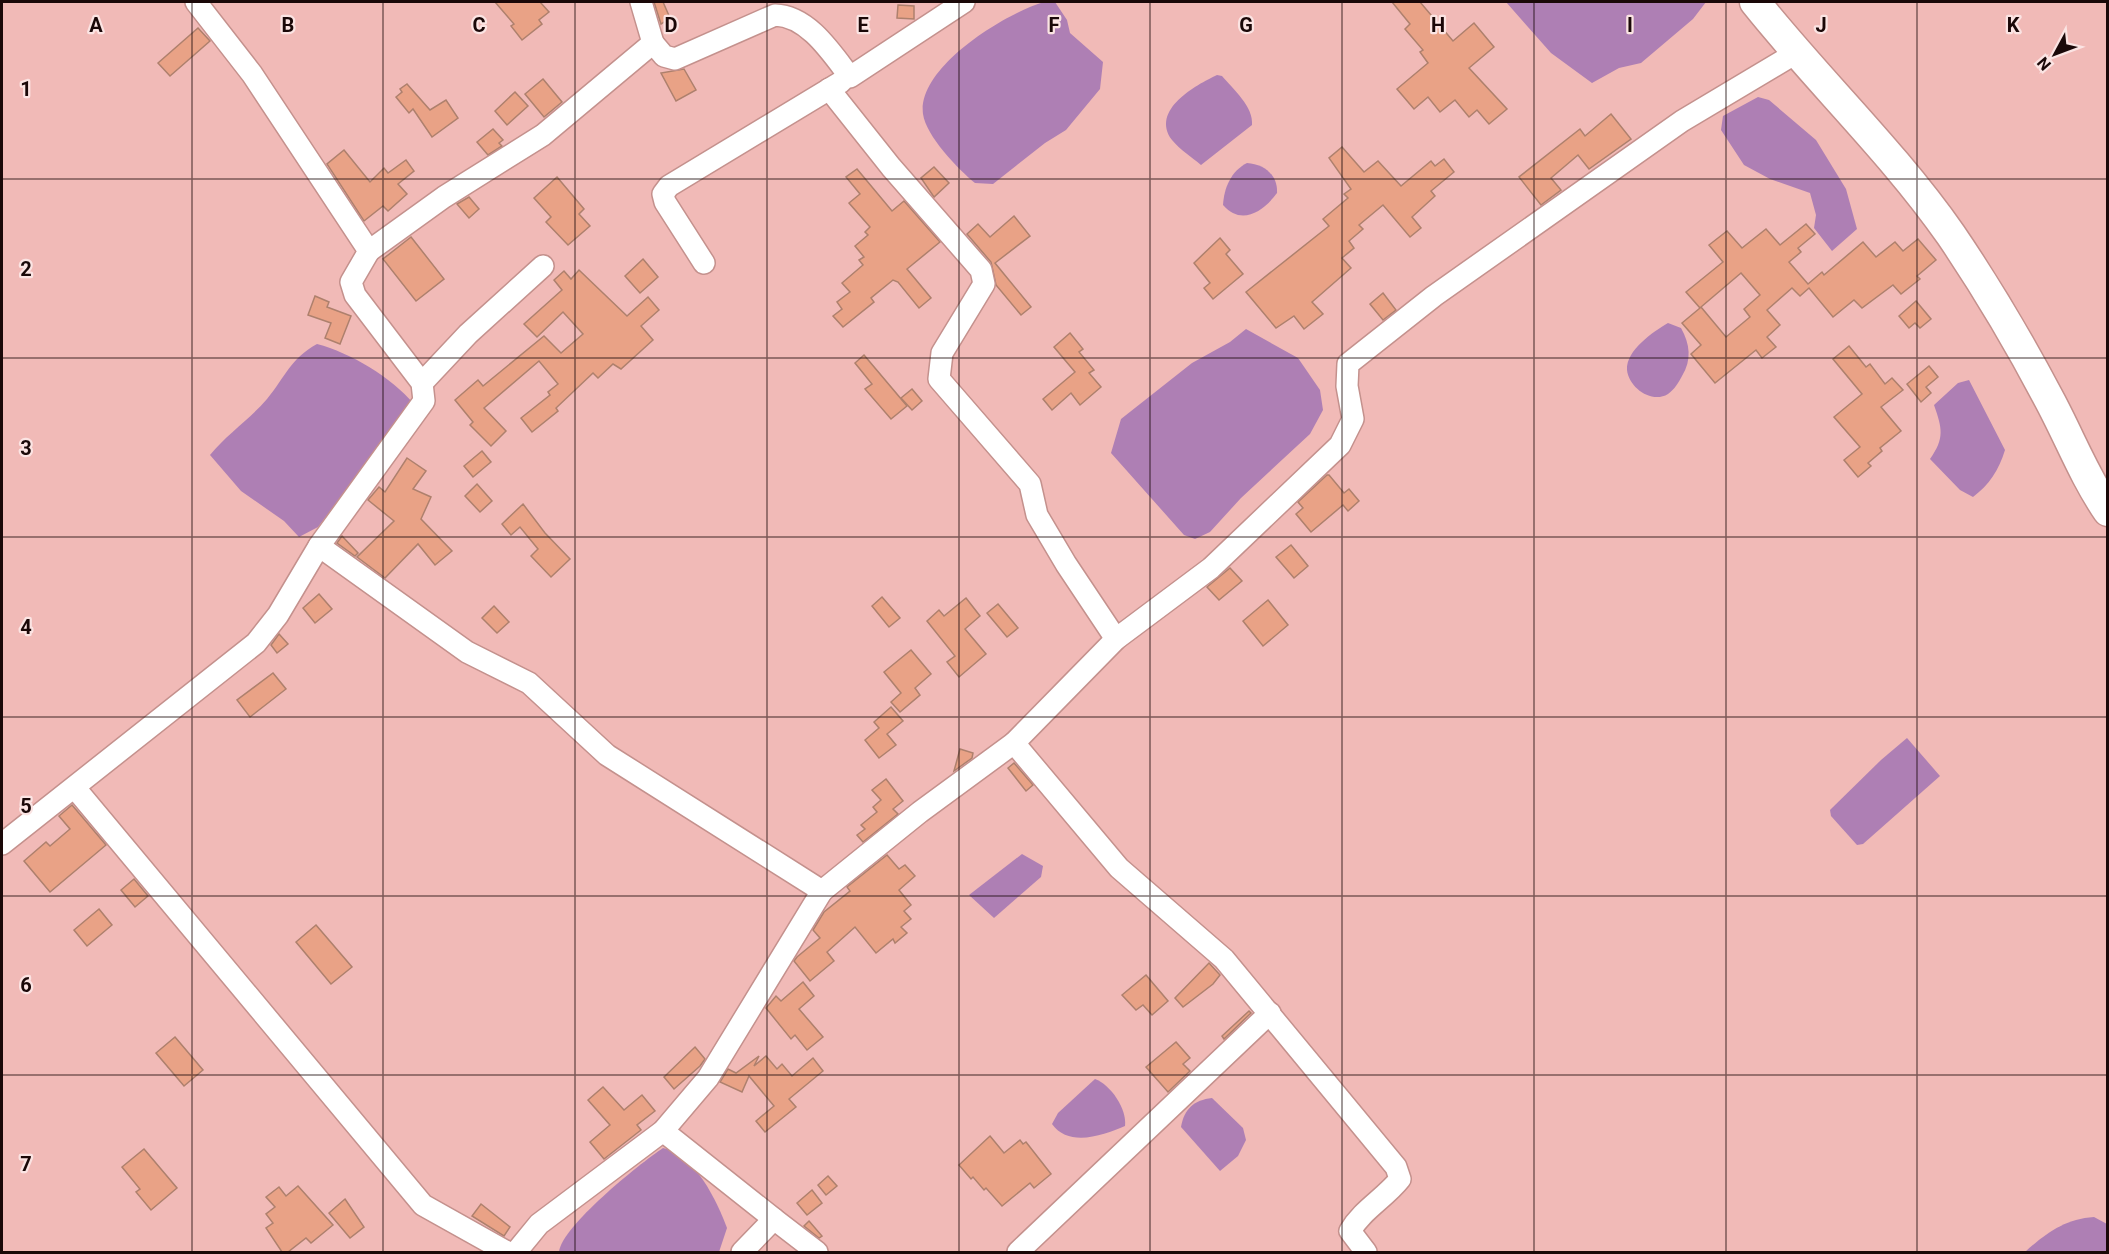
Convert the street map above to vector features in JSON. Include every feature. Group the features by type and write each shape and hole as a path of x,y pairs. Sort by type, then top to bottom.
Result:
{"main road":[{"path":"1755,2 1796,53 1883,150 1949,233 2001,310 2050,400 2092,488 2108,512"}],"street":[{"path":"196,2 252,74 369,251"},
{"path":"641,2 653,44 664,56 675,59 775,15 788,15 800,21 833,55 850,77"},
{"path":"705,263 664,202 663,194 669,186 850,77 964,2"},
{"path":"2,844 256,643 278,615 320,546 424,401 422,382 354,295 351,282 369,251 444,197 543,135 653,44"},
{"path":"516,1252 539,1224 663,1131 708,1078 822,891 920,812 1014,743 1116,639 1211,568 1340,445 1353,419 1347,386 1348,364 1434,296 1682,121 1796,53"},
{"path":"830,88 891,167 981,270 984,284 942,353 939,379 1030,484 1037,515 1066,564 1116,639"},
{"path":"422,382 476,327 543,266"},
{"path":"320,546 467,652 529,683 607,755 822,891"},
{"path":"1014,743 1119,868 1224,959 1396,1167 1400,1179 1390,1192 1356,1221 1350,1231 1366,1252"},
{"path":"75,788 423,1205 507,1252"},
{"path":"1018,1252 1270,1013"},
{"path":"663,1131 817,1252"},
{"path":"742,1252 774,1219"}],"shaded area":[{"path":"1044,2 1055,2 1067,20 1070,33 1103,62 1100,89 1066,130 1045,143 993,184 975,183 952,161 930,132 923,114 925,96 934,78 967,44 1008,18"},
{"path":"1506,2 1706,2 1693,19 1641,63 1619,68 1592,83 1551,53"},
{"path":"1217,75 1222,76 1242,99 1250,112 1252,125 1201,165 1172,140 1167,129 1167,119 1178,100 1198,85"},
{"path":"1758,97 1769,100 1816,140 1846,189 1857,229 1832,251 1814,228 1816,215 1810,193 1770,179 1744,165 1721,130 1723,116"},
{"path":"1247,163 1264,168 1269,172 1275,181 1277,193 1259,211 1237,215 1223,205 1224,199 1233,175"},
{"path":"1668,323 1681,328 1684,334 1689,352 1687,364 1679,381 1668,394 1662,397 1649,396 1632,383 1627,370 1628,363 1631,355 1642,342"},
{"path":"1246,329 1298,358 1320,390 1323,410 1310,434 1241,498 1210,532 1195,539 1184,535 1111,453 1121,419 1192,363 1230,342"},
{"path":"317,344 343,353 370,367 394,384 414,404 318,527 299,537 284,521 241,491 210,455 267,399 294,362"},
{"path":"1969,380 2005,450 1993,476 1973,497 1960,490 1930,459 1938,445 1941,433 1934,405 1958,383"},
{"path":"1907,738 1940,776 1863,844 1857,845 1831,816 1830,810"},
{"path":"1022,854 1043,866 1041,877 994,918 969,895"},
{"path":"1095,1079 1107,1086 1117,1098 1125,1119 1125,1126 1097,1136 1077,1138 1059,1131 1052,1124 1058,1113"},
{"path":"1212,1098 1243,1128 1246,1140 1238,1156 1220,1171 1181,1127 1187,1110 1191,1106"},
{"path":"663,1148 685,1159 711,1192 727,1228 719,1252 559,1252 563,1241 586,1212 620,1181"},
{"path":"2094,1217 2107,1224 2107,1252 2025,1252 2056,1228 2084,1218"}],"building":[{"path":"495,2 540,2 549,12 539,20 542,24 522,40 511,26 514,24"},
{"path":"654,2 663,2 670,18 661,24"},
{"path":"1392,2 1420,2 1453,41 1474,23 1494,47 1469,68 1507,109 1489,124 1477,110 1469,117 1455,100 1440,112 1428,97 1414,109 1397,89 1428,63 1420,52 1423,50 1405,29 1410,24"},
{"path":"898,5 914,6 914,19 897,18"},
{"path":"198,28 210,41 170,76 158,63"},
{"path":"684,69 696,90 676,101 661,73"},
{"path":"543,79 562,102 544,117 525,94"},
{"path":"407,84 430,110 446,100 458,118 432,137 413,109 409,113 396,97 402,92 400,89"},
{"path":"515,92 528,106 507,125 495,111"},
{"path":"1611,114 1631,139 1589,169 1578,155 1551,178 1561,190 1541,205 1519,177 1580,129 1585,136"},
{"path":"493,129 503,140 499,143 502,146 488,155 477,142"},
{"path":"1342,147 1364,172 1378,161 1401,186 1431,161 1435,166 1444,159 1454,172 1431,191 1435,196 1412,217 1421,228 1410,237 1383,205 1359,225 1363,229 1349,241 1354,248 1342,258 1351,268 1312,302 1323,314 1304,329 1294,316 1276,328 1246,292 1329,226 1323,219 1348,198 1344,194 1351,189 1329,158"},
{"path":"344,150 370,182 384,168 388,173 406,160 414,171 398,184 407,194 388,211 383,206 364,221 327,164"},
{"path":"934,167 949,183 934,197 921,178"},
{"path":"857,169 892,211 904,201 940,242 907,269 931,298 919,308 898,282 893,280 871,298 874,302 843,327 833,316 842,309 837,302 850,292 842,283 863,265 859,260 864,257 855,246 868,235 865,232 870,227 849,203 860,194 846,177"},
{"path":"557,177 584,209 579,214 590,226 568,245 546,222 551,217 534,198"},
{"path":"469,197 479,209 469,218 457,204"},
{"path":"1014,216 1030,236 995,263 1031,307 1021,315 996,285 991,262 967,234 978,224 990,237"},
{"path":"1806,224 1815,234 1798,248 1801,252 1789,262 1808,284 1822,272 1824,275 1863,242 1876,257 1895,242 1903,251 1918,239 1936,260 1917,276 1920,279 1901,294 1893,285 1862,308 1854,300 1833,317 1809,288 1800,296 1792,288 1767,310 1780,325 1767,337 1776,347 1762,358 1756,350 1715,383 1691,354 1701,345 1682,323 1700,308 1686,292 1723,262 1709,245 1727,231 1742,248 1766,229 1780,245","holes":["1741,273 1760,295 1744,309 1750,317 1726,337 1701,307"]},
{"path":"411,237 444,279 416,301 383,259"},
{"path":"1220,238 1230,250 1226,254 1243,274 1213,299 1204,288 1210,283 1194,263"},
{"path":"643,259 658,277 640,293 625,276"},
{"path":"579,270 627,316 648,297 659,310 641,326 653,340 621,369 613,364 598,378 593,373 556,408 558,411 532,432 521,418 550,395 548,392 558,384 539,361 484,408 506,431 491,446 470,425 473,422 455,400 478,380 483,386 544,336 561,353 583,334 563,312 537,337 524,324 562,290 554,280 564,271 571,279"},
{"path":"1383,293 1396,310 1383,320 1370,304"},
{"path":"315,296 329,302 327,307 351,316 340,344 325,338 331,323 308,315"},
{"path":"1916,301 1931,319 1920,328 1915,323 1909,328 1899,316"},
{"path":"1070,333 1083,349 1079,352 1094,370 1089,373 1101,387 1080,405 1071,393 1052,410 1043,399 1075,372 1054,347"},
{"path":"1849,346 1866,367 1870,364 1885,384 1892,378 1903,390 1881,407 1901,431 1880,448 1882,451 1868,463 1871,466 1858,477 1844,460 1860,447 1834,417 1862,394 1833,359"},
{"path":"864,355 907,406 891,419 865,389 872,384 855,363"},
{"path":"1929,366 1938,377 1926,387 1931,393 1921,402 1907,384"},
{"path":"912,389 922,401 912,410 901,398"},
{"path":"482,451 491,462 473,477 464,466"},
{"path":"407,458 426,471 413,489 431,497 421,519 452,551 435,565 418,544 385,578 357,557 394,521 368,500 379,487 385,492"},
{"path":"1327,475 1344,493 1349,489 1359,501 1348,511 1343,505 1311,532 1296,514 1303,508 1298,502"},
{"path":"477,484 492,501 480,512 465,496"},
{"path":"523,504 545,533 570,559 551,577 531,556 538,549 520,527 511,535 502,524"},
{"path":"342,536 358,553 355,556 337,543"},
{"path":"1291,545 1308,566 1294,578 1276,557"},
{"path":"1230,568 1242,581 1219,600 1207,587"},
{"path":"319,594 332,609 315,623 303,608"},
{"path":"882,597 900,618 889,627 872,606"},
{"path":"966,598 980,616 965,629 986,654 959,677 947,662 955,656 927,621 939,610 944,616"},
{"path":"1268,600 1288,625 1263,646 1243,621"},
{"path":"998,604 1018,628 1007,637 987,613"},
{"path":"494,606 509,622 497,633 482,618"},
{"path":"279,634 288,644 277,653 271,645"},
{"path":"911,650 931,674 915,688 920,695 900,712 891,702 901,693 884,672"},
{"path":"273,673 286,689 250,717 237,700"},
{"path":"891,707 903,721 887,734 896,745 879,758 865,740 879,728 874,722"},
{"path":"960,749 973,753 972,758 954,771"},
{"path":"1014,763 1033,785 1026,791 1008,768"},
{"path":"886,779 903,801 893,809 898,814 863,842 857,835 865,829 861,825 877,812 873,807 881,800 872,790"},
{"path":"72,805 106,845 50,892 24,861 46,842 50,846 70,829 59,816"},
{"path":"887,855 899,869 905,865 915,876 899,890 911,905 904,911 911,919 901,927 907,933 895,943 893,939 876,953 855,927 827,952 834,961 810,981 794,961 820,938 813,930 824,912 850,891 847,887"},
{"path":"134,879 148,896 135,907 121,890"},
{"path":"99,909 112,925 87,946 74,930"},
{"path":"316,925 352,967 331,984 296,942"},
{"path":"1209,963 1220,975 1213,984 1183,1007 1175,998"},
{"path":"1146,975 1168,1001 1152,1015 1143,1005 1136,1010 1122,995"},
{"path":"803,982 814,996 799,1009 823,1037 807,1050 795,1035 791,1039 766,1008 776,996 781,1001"},
{"path":"1249,1011 1251,1013 1224,1039 1222,1036"},
{"path":"175,1037 203,1070 184,1086 156,1053"},
{"path":"1176,1042 1190,1058 1183,1064 1190,1071 1168,1092 1146,1067"},
{"path":"695,1047 705,1059 674,1089 664,1077"},
{"path":"759,1056 754,1066 766,1056 777,1069 782,1064 792,1076 813,1058 823,1071 789,1099 796,1107 765,1132 756,1121 774,1106 749,1076 742,1092 720,1082 728,1069 736,1073"},
{"path":"603,1087 624,1110 642,1095 655,1111 637,1125 641,1130 604,1159 590,1142 610,1125 588,1100"},
{"path":"990,1136 1004,1153 1020,1140 1023,1144 1026,1142 1051,1174 1034,1188 1030,1183 1002,1206 986,1188 984,1190 973,1177 971,1179 959,1165"},
{"path":"144,1149 177,1188 151,1210 136,1192 140,1189 122,1167"},
{"path":"828,1176 837,1186 826,1195 818,1185"},
{"path":"298,1186 333,1225 311,1243 306,1238 288,1252 282,1252 266,1228 273,1223 266,1214 275,1207 266,1197 279,1187 286,1196"},
{"path":"812,1190 822,1203 807,1215 797,1203"},
{"path":"345,1199 364,1227 350,1238 329,1213"},
{"path":"481,1204 510,1227 504,1236 472,1216"},
{"path":"809,1221 822,1236 819,1238 804,1226"}]}
